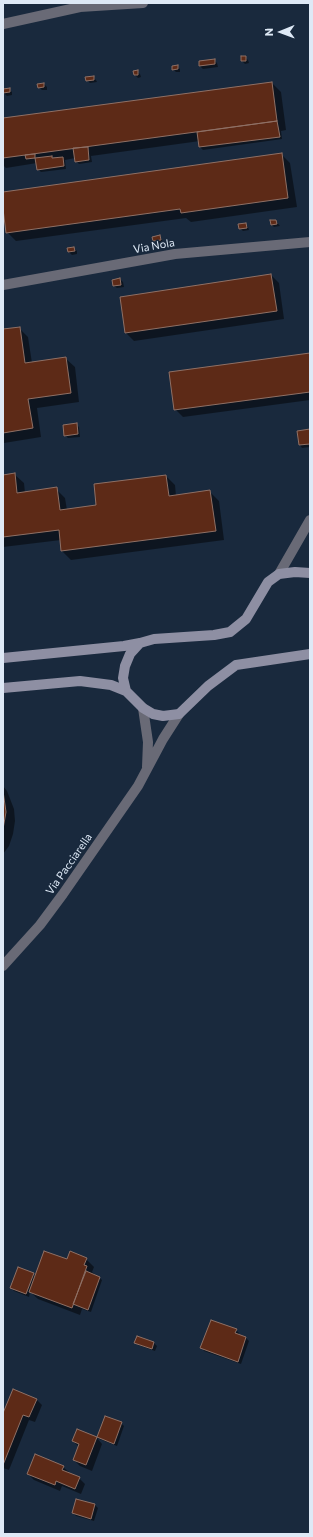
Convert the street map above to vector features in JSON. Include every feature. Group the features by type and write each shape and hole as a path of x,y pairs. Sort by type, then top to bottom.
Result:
{"main road":[{"path":"3,658 140,643 154,639 214,635 230,632 246,619 268,582 279,574 295,572 310,573"},
{"path":"126,691 124,678 125,666 130,654 140,643"},
{"path":"3,688 80,681 112,685 126,691 143,708 153,714 163,716 179,714 208,686 236,665 310,654"}],"street":[{"path":"3,24 80,5 143,3"},
{"name":"Via Nola","path":"3,285 175,254 310,242"},
{"path":"279,574 310,520"},
{"path":"143,708 148,742 147,769"},
{"name":"Via Pacciarella","path":"3,966 40,925 63,894 138,786 179,714"}],"building":[{"path":"241,56 246,56 246,61 241,61"},
{"path":"215,59 215,64 199,66 199,61"},
{"path":"178,65 178,69 172,70 172,66"},
{"path":"138,70 138,75 134,75 133,71"},
{"path":"94,76 94,80 86,81 85,77"},
{"path":"272,82 277,121 3,158 3,118"},
{"path":"44,83 44,87 38,88 37,84"},
{"path":"10,88 10,92 3,93 3,89"},
{"path":"277,121 280,137 199,147 197,132"},
{"path":"88,147 89,160 75,162 73,148"},
{"path":"282,153 288,198 181,213 180,209 6,233 3,209 3,192"},
{"path":"35,154 35,158 26,159 25,155"},
{"path":"52,156 52,158 63,157 64,166 37,170 35,158"},
{"path":"270,220 276,220 277,224 271,225"},
{"path":"246,223 247,228 239,229 238,224"},
{"path":"160,235 161,240 153,241 152,237"},
{"path":"74,247 75,251 68,252 67,248"},
{"path":"271,274 277,311 125,333 120,297"},
{"path":"120,278 121,285 113,286 112,280"},
{"path":"20,327 25,363 66,357 71,393 28,399 33,428 3,433 3,329"},
{"path":"310,353 310,392 174,410 169,372"},
{"path":"77,423 78,434 64,436 63,425"},
{"path":"310,429 310,444 299,445 297,431"},
{"path":"15,473 17,493 57,487 60,510 96,505 94,484 166,475 169,496 210,490 216,531 61,551 59,530 3,537 3,475"},
{"path":"3,791 6,812 3,829"},
{"path":"44,1251 67,1259 70,1251 87,1258 84,1265 87,1266 72,1308 29,1292"},
{"path":"18,1267 34,1273 26,1294 10,1288"},
{"path":"86,1271 100,1277 88,1310 73,1304"},
{"path":"211,1320 237,1329 235,1333 246,1337 238,1362 200,1348"},
{"path":"137,1336 154,1342 152,1349 134,1343"},
{"path":"13,1389 37,1399 29,1417 23,1415 3,1465 3,1413"},
{"path":"105,1416 122,1422 114,1444 97,1437"},
{"path":"77,1429 97,1437 86,1465 73,1460 79,1444 72,1441"},
{"path":"35,1454 64,1466 62,1470 80,1477 75,1489 56,1481 55,1485 27,1474"},
{"path":"76,1499 95,1504 91,1519 72,1513"}]}
